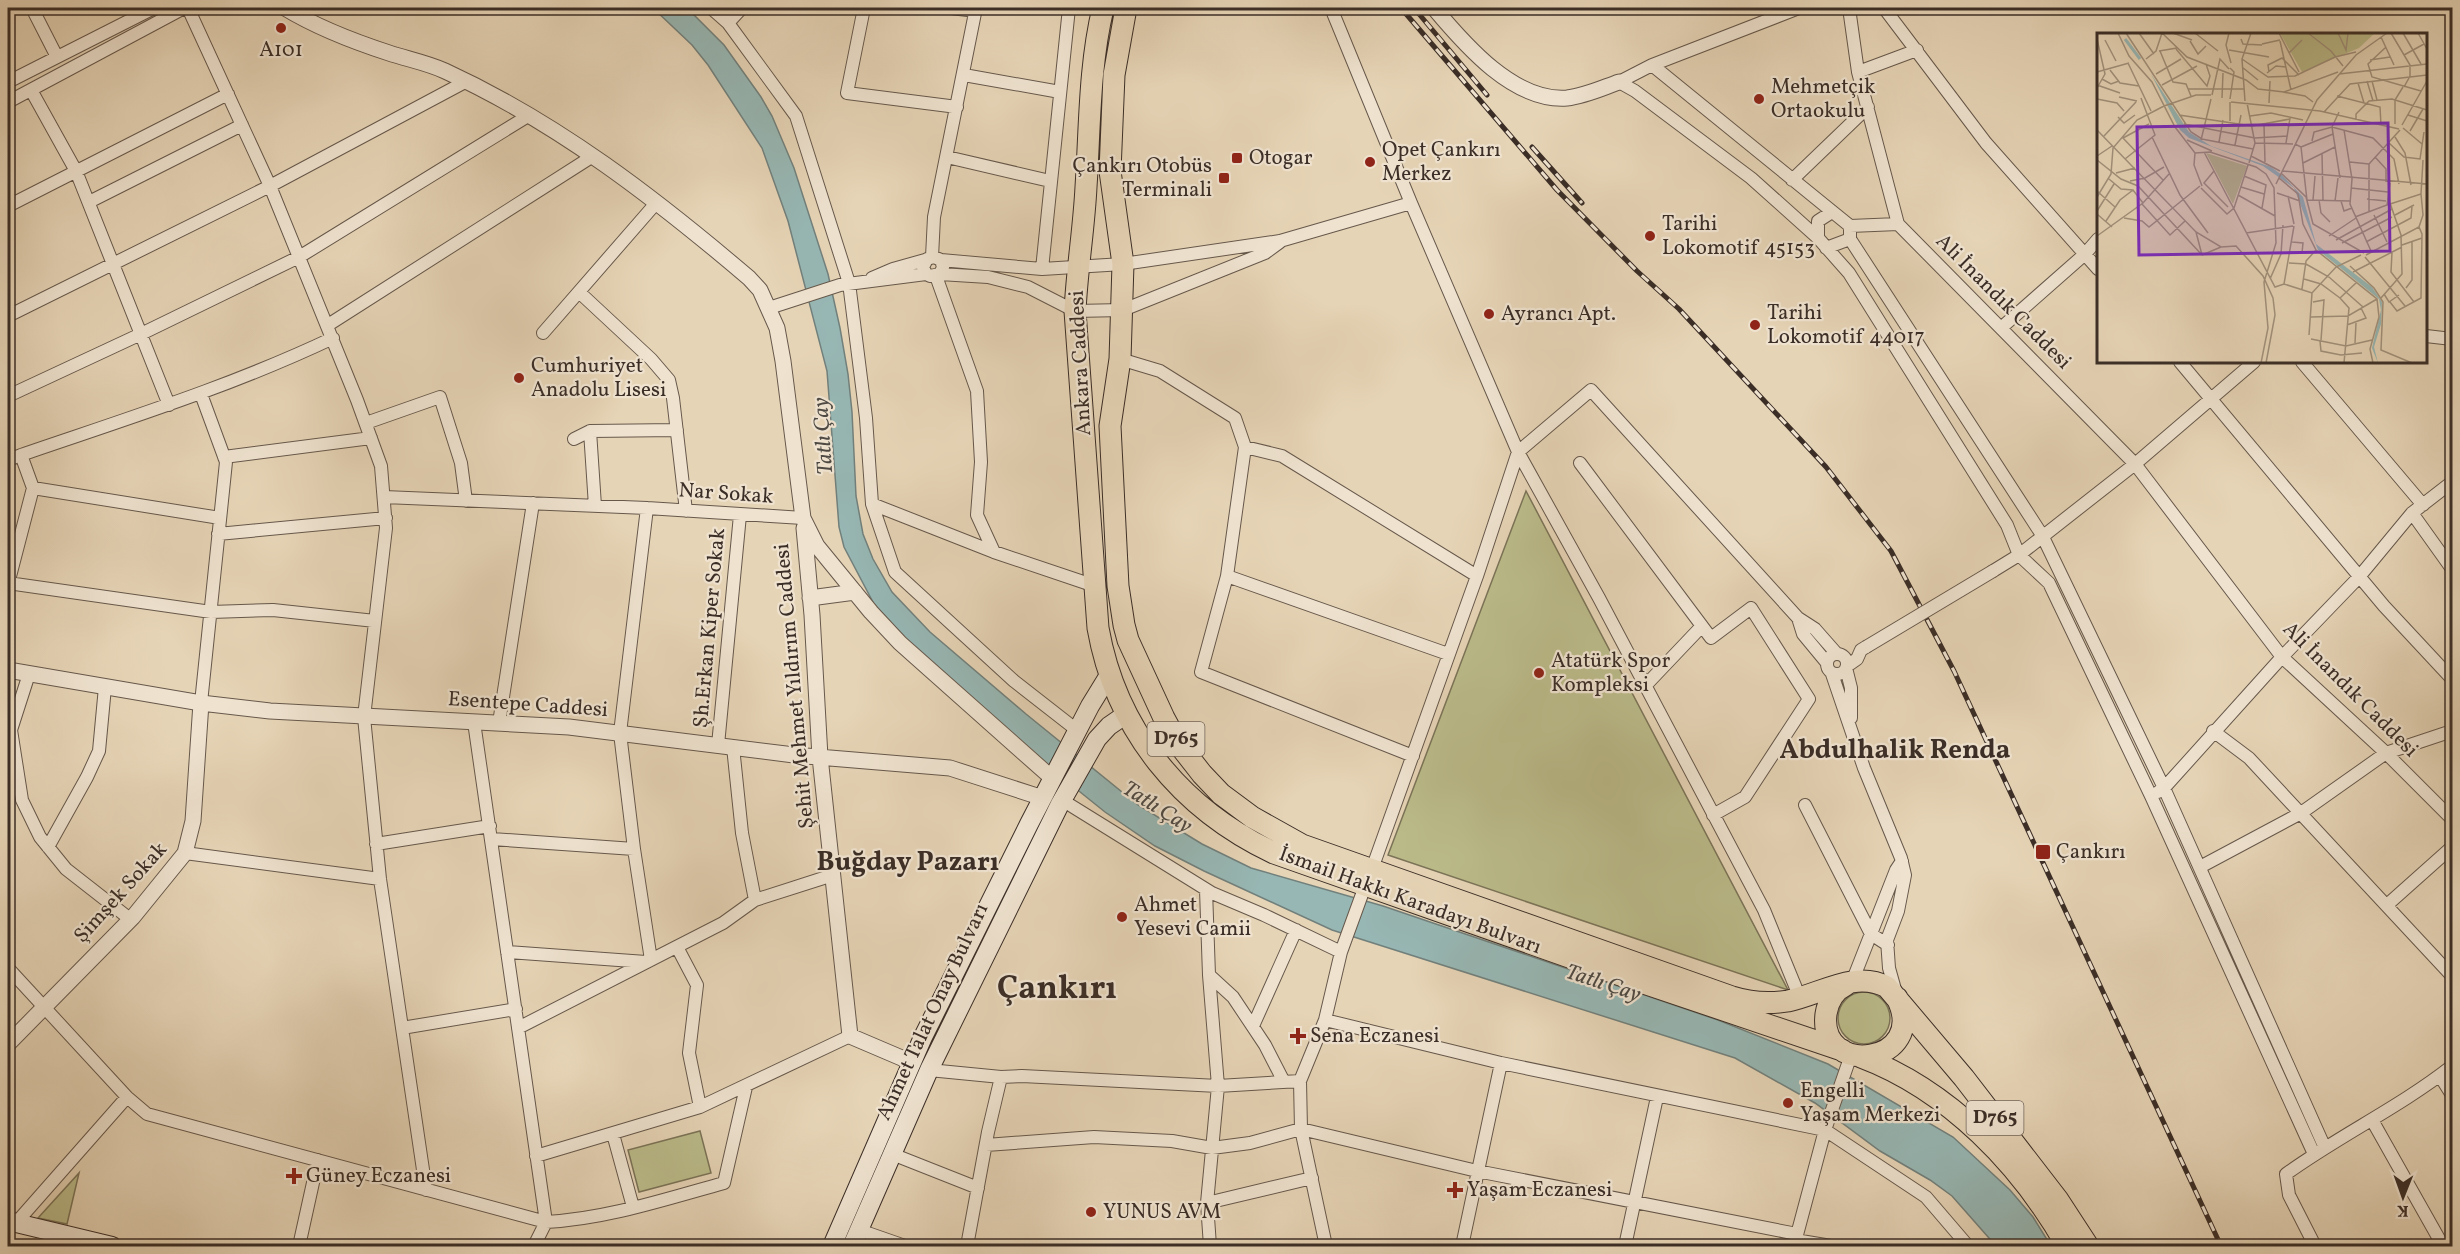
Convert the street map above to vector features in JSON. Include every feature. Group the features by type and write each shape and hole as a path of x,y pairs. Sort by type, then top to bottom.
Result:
{"highway":[{"name":"Ankara Caddesi","path":"1103,8 1091,81 1086,188 1077,266 1076,311 1098,628 1109,675 1125,715"},
{"name":"D765","path":"1126,8 1116,58 1110,153 1110,171 1123,264 1120,359 1110,426 1118,586 1128,640 1177,742 1202,774 1230,801 1252,817 1366,884 1744,1001 1774,1002 1800,998 1852,982"},
{"name":"İsmail Hakkı Karadayı Bulvarı","path":"1125,715 1144,745 1174,781 1225,825 1274,853 1850,1058 1884,1066 1924,1089 1985,1139 2051,1220 2067,1246"},
{"path":"1869,980 1878,982 1896,994 1903,1012 1903,1022 1896,1041 1880,1054 1850,1058 1830,1036 1826,1019 1827,1009 1835,993 1852,982 1869,980"},
{"name":"D765","path":"1896,994 2058,1200 2088,1246"}],"main road":[{"path":"1060,786 1075,736 1109,675"},
{"name":"Ahmet Talat Onay Bulvarı","path":"832,1246 911,1062 969,941 1043,798 1060,786 1087,755 1103,732 1125,715"},
{"name":"Ahmet Talat Onay Bulvarı","path":"855,1238 929,1070 1060,786"},
{"path":"12,1222 61,1240 112,1246"}],"street":[{"path":"32,8 57,57"},
{"path":"8,82 154,8"},
{"path":"8,102 184,8"},
{"path":"188,8 270,186 328,325 381,466 386,528 364,717 380,879 426,1190"},
{"path":"285,8 313,25 364,45"},
{"path":"303,8 311,15 364,45"},
{"path":"711,8 728,23 796,116 845,284 866,418 872,504 895,572 1075,736"},
{"path":"728,23 742,8"},
{"path":"864,8 847,93 957,106"},
{"path":"951,8 976,9 934,217 932,259 923,267 934,275 977,391 981,462 977,515 994,552"},
{"path":"1042,269 1069,8"},
{"path":"1331,8 1411,203 1518,452 1599,598 1764,910 1800,998"},
{"path":"1434,8 1487,62 1522,90 1539,97 1565,98 1619,82 1652,65 1799,8"},
{"path":"1652,65 1850,226 1898,224 1858,72 1848,8"},
{"path":"1884,8 1986,143 2097,268"},
{"name":"Şehit Mehmet Yıldırım Caddesi","path":"364,45 444,70 528,116 593,156 657,202 748,278 760,290 769,308 777,328 783,361 803,518 820,757 850,1036"},
{"path":"1858,72 1917,50"},
{"path":"964,75 1060,92"},
{"path":"8,316 270,186 465,82"},
{"path":"1619,82 1635,91 1751,177 1822,243 1849,273 2007,525 2019,555 2049,583 2319,1151"},
{"path":"31,90 76,171 169,405"},
{"path":"8,206 228,94"},
{"path":"1792,180 1868,107"},
{"path":"8,396 299,257 528,116"},
{"path":"89,202 242,125"},
{"path":"328,325 593,156"},
{"path":"947,157 1050,181"},
{"path":"543,333 657,202"},
{"path":"862,282 892,269 932,259 1042,269 1123,264 1281,241 1411,203"},
{"path":"1822,243 1818,220 1832,212"},
{"name":"Ali İnandık Caddesi","path":"1898,224 2135,464 2282,657 2386,753 2452,819"},
{"path":"1850,226 1850,239 2042,535 2200,867 2319,1151"},
{"path":"1822,243 1850,239"},
{"path":"2001,328 2085,254 2097,240"},
{"path":"769,308 845,284 934,275 988,277 1028,287 1076,311 1123,310 1265,253 1281,241"},
{"path":"932,259 943,267 934,275"},
{"path":"579,292 664,372 672,388 686,511"},
{"path":"2427,336 2452,339"},
{"path":"8,460 201,394 279,364 333,338"},
{"path":"1120,359 1160,371 1234,418 1245,447 1227,576 1201,672 1413,756"},
{"path":"2181,363 2359,577 2452,679"},
{"path":"1843,661 1851,650 1863,648 2019,555 2135,464 2253,363"},
{"path":"2303,363 2423,505"},
{"path":"1326,1246 1301,1129 1300,1081 1324,1020 1346,937 1413,756 1518,452 1591,390 1798,618 1815,629 1843,661 1851,688 1851,725"},
{"path":"201,394 226,462 201,703"},
{"path":"366,423 440,397 461,464 466,501"},
{"path":"574,439 590,431 677,429"},
{"path":"590,431 595,506"},
{"path":"224,457 371,438"},
{"path":"1245,447 1282,456 1476,576"},
{"path":"21,455 33,488 8,584 210,612 273,610 375,621"},
{"path":"1580,463 1711,638 1750,608 1809,699 1745,797 1713,815"},
{"path":"2151,796 2164,788 2213,731 2359,577 2412,513 2452,482"},
{"path":"33,488 220,518"},
{"name":"Nar Sokak","path":"384,497 647,508 803,518"},
{"path":"499,723 533,503"},
{"path":"872,504 994,552 1095,586"},
{"path":"647,508 620,733 649,961"},
{"path":"2412,513 2452,569"},
{"name":"Şh.Erkan Kiper Sokak","path":"740,515 725,746 755,900"},
{"path":"218,534 386,518"},
{"path":"803,518 817,546 900,643 1060,786 1206,890 1341,952"},
{"path":"1227,576 1448,654"},
{"path":"810,598 855,592"},
{"path":"1798,618 1803,634 1830,668 1864,768 1902,861 1905,875 1888,945 1889,968 1896,994"},
{"path":"1645,686 1702,626"},
{"path":"1830,668 1831,656 1843,661"},
{"name":"Esentepe Caddesi","path":"8,670 201,703 270,711 499,723 620,733 820,757 950,768 1043,798"},
{"path":"30,674 11,730 12,759 22,800 39,837 66,869 130,919"},
{"path":"48,847 99,751 105,687"},
{"name":"Şimşek Sokak","path":"8,1044 130,919 185,853 193,821 201,703"},
{"path":"474,722 546,1222 534,1246"},
{"path":"2213,731 2250,758 2452,976"},
{"path":"2200,867 2301,813 2386,753 2452,731"},
{"path":"1804,805 1871,934 1888,945"},
{"path":"376,844 491,833 634,849"},
{"path":"2387,905 2452,847"},
{"path":"185,853 380,879"},
{"path":"1852,982 1902,861"},
{"path":"518,1028 723,923 755,900 833,875"},
{"path":"1206,890 1209,975 1218,1086 1207,1203 1210,1246"},
{"path":"1253,1026 1296,930"},
{"path":"677,947 697,985 689,1053 700,1107"},
{"path":"507,952 649,961"},
{"path":"8,968 127,1097 147,1114 546,1222 576,1220 724,1183 746,1087"},
{"path":"1209,975 1233,998 1253,1026 1284,1082"},
{"path":"402,1028 516,1009"},
{"path":"1324,1020 1501,1063 1825,1130 1926,1197 1968,1246"},
{"path":"536,1156 700,1107 850,1036 911,1062"},
{"path":"1795,1240 1825,1130 1850,1058"},
{"path":"1462,1246 1501,1063"},
{"path":"2315,1246 2289,1195 2286,1174 2440,1076 2452,1066"},
{"path":"929,1070 1001,1077 1022,1076 1218,1086 1300,1081"},
{"path":"2440,1076 2452,1095"},
{"path":"967,1246 1001,1077"},
{"path":"12,1222 127,1097"},
{"path":"1625,1246 1657,1097"},
{"path":"2372,1120 2446,1241"},
{"path":"986,1145 1094,1137 1172,1141 1212,1148 1250,1143 1301,1129 1477,1171 1634,1201 1795,1240 1831,1246"},
{"path":"613,1134 633,1207"},
{"path":"892,1154 978,1188"},
{"path":"299,1246 318,1160"},
{"path":"1207,1203 1312,1178"},
{"path":"855,1238 905,1246"}],"green space":[{"name":"Atatürk Spor Kompleksi","path":"1526,491 1788,990 1388,855"},
{"path":"1864,992 1878,996 1886,1004 1890,1018 1886,1032 1878,1040 1864,1044 1850,1040 1842,1032 1838,1018 1842,1004 1850,996"},
{"path":"700,1131 711,1173 639,1192 628,1150"},
{"path":"79,1173 67,1224 38,1218"}],"water":[{"name":"Tatlı Çay","path":"653,8 687,8 724,45 772,116 794,168 828,274 840,328 848,374 856,496 863,534 873,559 892,592 930,632 1138,805 1202,844 1251,868 1383,906 1718,1020 1828,1064 1953,1137 2010,1190 2033,1217 2051,1246 1996,1246 1952,1196 1930,1180 1880,1151 1815,1103 1735,1058 1332,930 1155,846 1105,812 1049,767 907,640 874,604 844,547 839,527 827,371 788,221 762,148 708,65 692,45"}],"railway":[{"path":"1401,8 1557,190 1637,271 1679,309 1826,467 1891,551 1954,671 2221,1246"},
{"path":"1414,8 1487,95"},
{"path":"1532,147 1582,203"}],"place":[{"name":"A101","path":"281,28"},
{"name":"Mehmetçik Ortaokulu","path":"1759,99"},
{"name":"Otogar","path":"1237,158"},
{"name":"Opet Çankırı Merkez","path":"1370,162"},
{"name":"Çankırı Otobüs Terminali","path":"1224,178"},
{"name":"Tarihi Lokomotif 45153","path":"1650,236"},
{"name":"Ayrancı Apt.","path":"1489,314"},
{"name":"Tarihi Lokomotif 44017","path":"1755,325"},
{"name":"Cumhuriyet Anadolu Lisesi","path":"519,378"},
{"name":"Atatürk Spor Kompleksi","path":"1539,673"},
{"name":"Çankırı","path":"2043,852"},
{"name":"Ahmet Yesevi Camii","path":"1122,917"},
{"name":"Sena Eczanesi","path":"1298,1036"},
{"name":"Engelli Yaşam Merkezi","path":"1788,1103"},
{"name":"Güney Eczanesi","path":"294,1176"},
{"name":"Yaşam Eczanesi","path":"1455,1190"},
{"name":"YUNUS AVM","path":"1091,1212"}],"district":[{"name":"Abdulhalik Renda","path":"1895,751"},
{"name":"Buğday Pazarı","path":"908,863"},
{"name":"Çankırı","path":"1057,990"}]}
